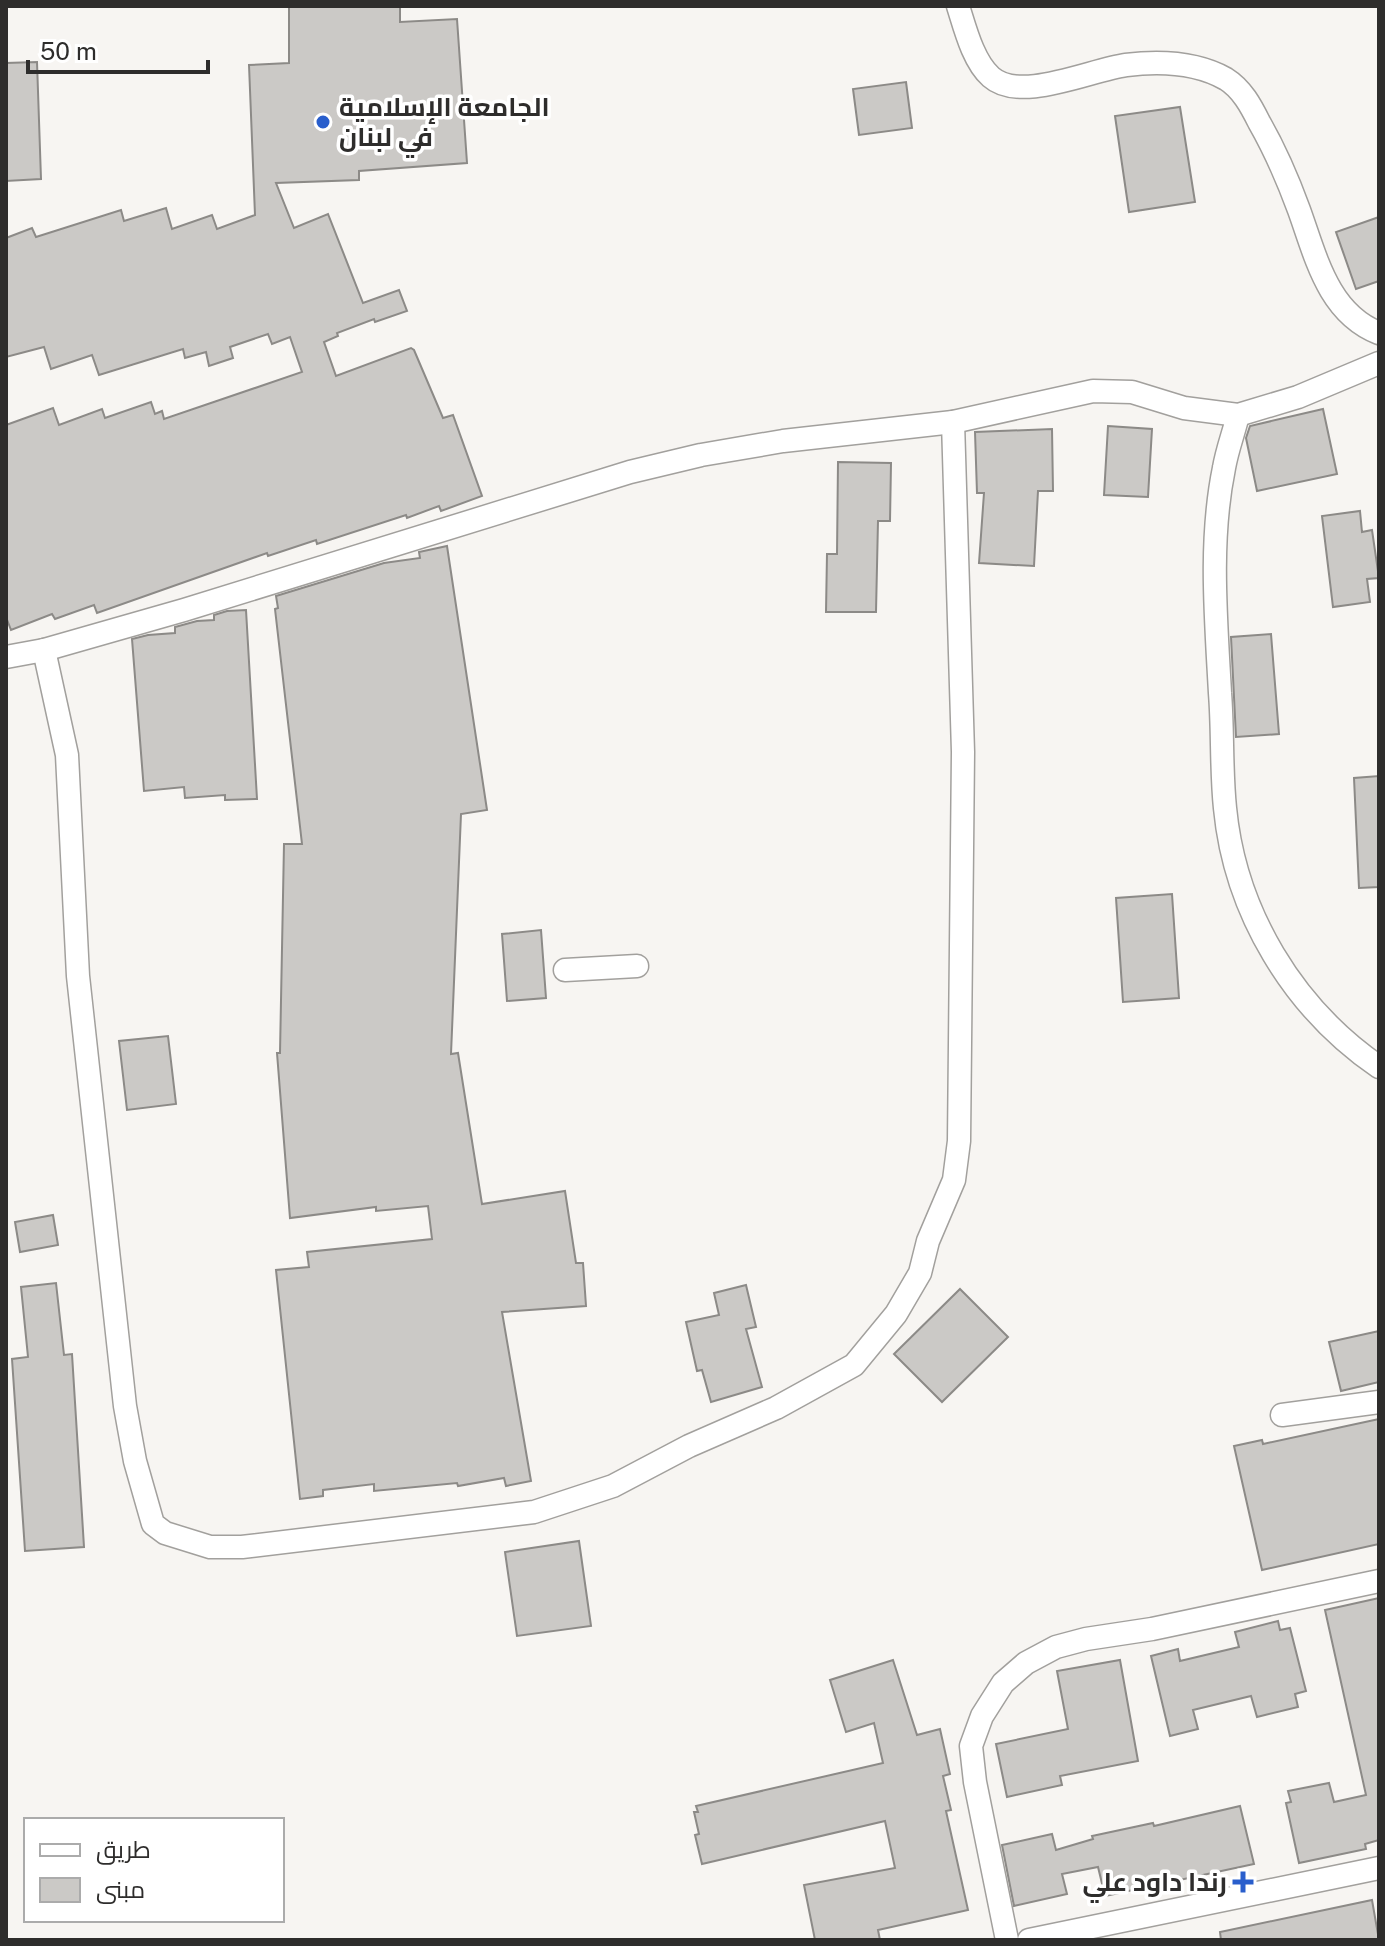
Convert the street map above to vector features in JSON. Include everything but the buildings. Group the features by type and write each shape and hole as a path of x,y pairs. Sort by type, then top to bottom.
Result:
{"street":[{"path":"958,6 987,73 999,83 1014,88 1033,87 1123,66 1154,63 1198,69 1230,81 1251,107 1273,148 1326,283 1352,317 1379,333"},
{"path":"6,657 44,650 184,610 630,472 701,455 783,441 953,422 1038,401 1112,390 1132,392 1184,408 1238,415 1298,397 1379,363"},
{"path":"1238,415 1223,468 1216,539 1215,594 1225,808 1234,862 1265,940 1281,971 1315,1012 1349,1045 1379,1067"},
{"path":"44,650 67,755 78,976 125,1406 135,1461 153,1524 165,1533 210,1547 242,1547 534,1512 613,1486 689,1446 776,1408 854,1365 896,1314 920,1273 928,1241 954,1180 959,1141 963,752 953,422"},
{"path":"565,970 637,966"},
{"path":"1282,1415 1379,1402"},
{"path":"1007,1940 975,1782 971,1746 982,1716 1003,1683 1026,1663 1056,1647 1379,1581"},
{"path":"1043,1938 1379,1868"}],"place":[{"name":"الجامعة الإسلامية في لبنان","path":"323,122"},
{"name":"رندا داود علي","path":"1243,1882"}]}
